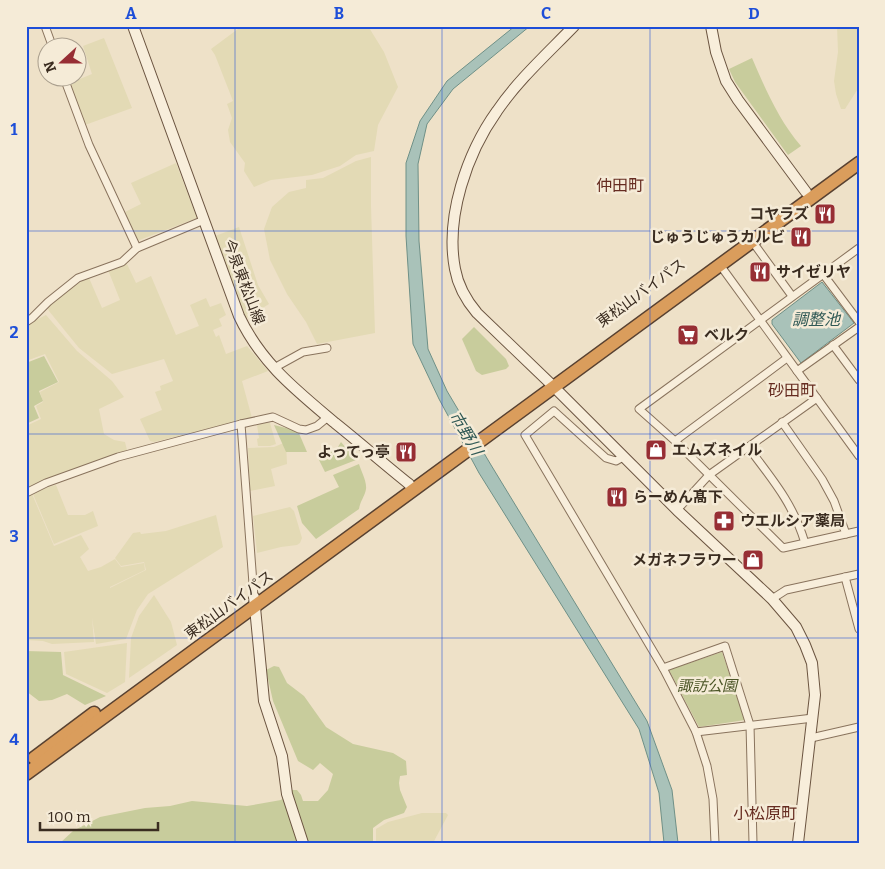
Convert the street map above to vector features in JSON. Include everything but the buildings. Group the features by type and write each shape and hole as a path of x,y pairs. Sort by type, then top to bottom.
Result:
{"highway":[{"name":"東松山バイパス","path":"26,764 449,460 859,154"},
{"name":"東松山バイパス","path":"551,384 720,266 859,164"},
{"name":"東松山バイパス","path":"26,774 254,601"}],"street":[{"path":"45,26 49,38"},
{"name":"今泉東松山線","path":"132,26 241,320 258,349 274,368 411,487"},
{"path":"574,26 512,91 496,111 484,132 466,170 458,202 453,238 455,271 467,300 476,313 551,384 677,510 772,599 796,627 808,652 815,685 811,738 798,843"},
{"path":"711,26 716,52 726,81 806,192"},
{"path":"68,88 89,145 137,248"},
{"path":"26,322 78,278 122,262 137,248 204,220"},
{"path":"752,241 792,296"},
{"path":"859,248 639,409 675,441 783,548 859,531"},
{"path":"720,266 859,456"},
{"path":"823,274 859,322"},
{"path":"797,371 859,327"},
{"path":"833,345 858,378"},
{"path":"274,368 303,352 327,348"},
{"path":"675,441 787,358"},
{"path":"677,510 709,475 817,398"},
{"path":"623,457 616,461 606,458 554,411 525,436 663,668 696,732 707,766 713,799 715,843"},
{"path":"26,493 46,483 118,457 240,424 273,416 306,430 317,426 328,416"},
{"path":"782,422 822,479 834,501 846,534"},
{"path":"240,424 264,701 282,756 287,794 303,843"},
{"path":"748,447 787,499 805,542"},
{"path":"772,599 786,590 859,574"},
{"path":"845,577 859,629"},
{"path":"663,668 725,646 750,725 753,843"},
{"path":"696,732 813,718"},
{"path":"811,738 859,727"}],"shaded area":[{"path":"242,26 368,26 384,52 398,87 378,125 374,151 356,155 340,166 312,175 271,180 254,187 244,171 245,163 230,142 228,130 232,118 227,104 233,101 211,49"},
{"path":"837,26 859,26 859,87 845,109 841,109 834,81 838,52"},
{"path":"104,38 132,108 85,125 72,88 88,88 88,76 92,74 88,62 88,44"},
{"path":"371,157 375,333 317,344 306,322 287,294 270,260 264,229 272,207 289,192 306,188 306,180 323,178 356,161"},
{"path":"176,163 197,218 137,241 125,212 141,204 131,183"},
{"path":"239,227 258,285 269,304 245,319 215,236"},
{"path":"127,264 136,283 151,276 176,335 199,326 190,305 206,298 210,307 221,303 226,315 219,319 222,326 213,330 216,337 219,335 226,354 247,346 268,371 242,381 252,418 154,442 150,441 140,419 162,410 155,392 161,390 160,386 173,381 164,359 112,374 79,348 47,306 81,281 89,278 102,308 120,300 108,270"},
{"path":"46,315 77,351 112,381 124,397 99,409 104,434 114,440 125,442 127,450 45,480 26,489 26,426 41,419 36,406 43,402 40,392 59,382 45,354 26,361 26,325"},
{"path":"270,423 276,444 258,446 257,425"},
{"path":"286,442 287,464 271,469 275,486 250,491 248,448 274,447"},
{"path":"56,485 68,515 85,515 93,511 98,526 54,544 33,494"},
{"path":"32,494 54,546 81,535 89,549 80,557 88,571 101,567 115,559 121,567 144,563 145,570 110,588 146,570 144,562 121,566 115,558 133,533 166,531 216,515 223,547 148,594 137,610 126,639 96,644 92,618 94,642 52,644 43,641 26,640 26,497"},
{"path":"290,507 294,511 302,538 300,543 257,553 253,516"},
{"path":"154,595 171,622 177,645 129,678 131,638 139,616"},
{"path":"127,643 125,682 107,693 66,674 64,652"},
{"path":"422,813 446,813 448,815 433,843 376,843 376,829 388,822"}],"green space":[{"path":"752,58 779,115 801,146 788,155 735,82 729,69"},
{"path":"474,327 506,359 509,366 506,369 482,375 476,371 462,339"},
{"path":"44,356 58,382 39,391 43,401 34,406 39,418 26,424 26,363"},
{"path":"274,425 298,431 307,452 286,452"},
{"path":"341,442 356,460 325,472 317,456 338,447"},
{"path":"359,464 366,486 359,509 316,539 302,523 297,506 339,487 333,475"},
{"path":"26,651 61,652 63,675 106,696 85,705 67,694 52,700 39,701 26,691"},
{"name":"諏訪公園","path":"722,652 745,720 699,727 669,670"},
{"path":"274,666 279,667 287,683 304,696 326,727 353,744 393,753 406,761 407,775 400,776 399,783 407,807 404,813 384,820 373,828 373,843 60,843 73,831 100,817 145,808 170,806 192,801 247,806 281,800 292,790 297,790 303,801 318,801 328,790 333,774 320,763 313,770 298,761 273,701 266,670"}],"water":[{"name":"市野川","path":"515,26 530,26 453,89 427,124 418,164 419,241 428,349 447,391 647,721 672,790 678,843 664,843 659,793 639,729 479,473 439,399 413,344 406,236 406,163 420,121 447,81"},
{"name":"調整池","path":"822,282 854,323 801,363 772,324 772,320"}],"place":[{"name":"コヤラズ","path":"825,214"},
{"name":"じゅうじゅうカルビ","path":"801,237"},
{"name":"サイゼリヤ","path":"760,272"},
{"name":"ベルク","path":"688,335"},
{"name":"エムズネイル","path":"656,450"},
{"name":"よってっ亭","path":"406,452"},
{"name":"らーめん髙下","path":"617,497"},
{"name":"ウエルシア薬局","path":"724,521"},
{"name":"メガネフラワー","path":"753,560"}],"district":[{"name":"仲田町","path":"620,185"},
{"name":"砂田町","path":"792,390"},
{"name":"小松原町","path":"765,813"}]}
